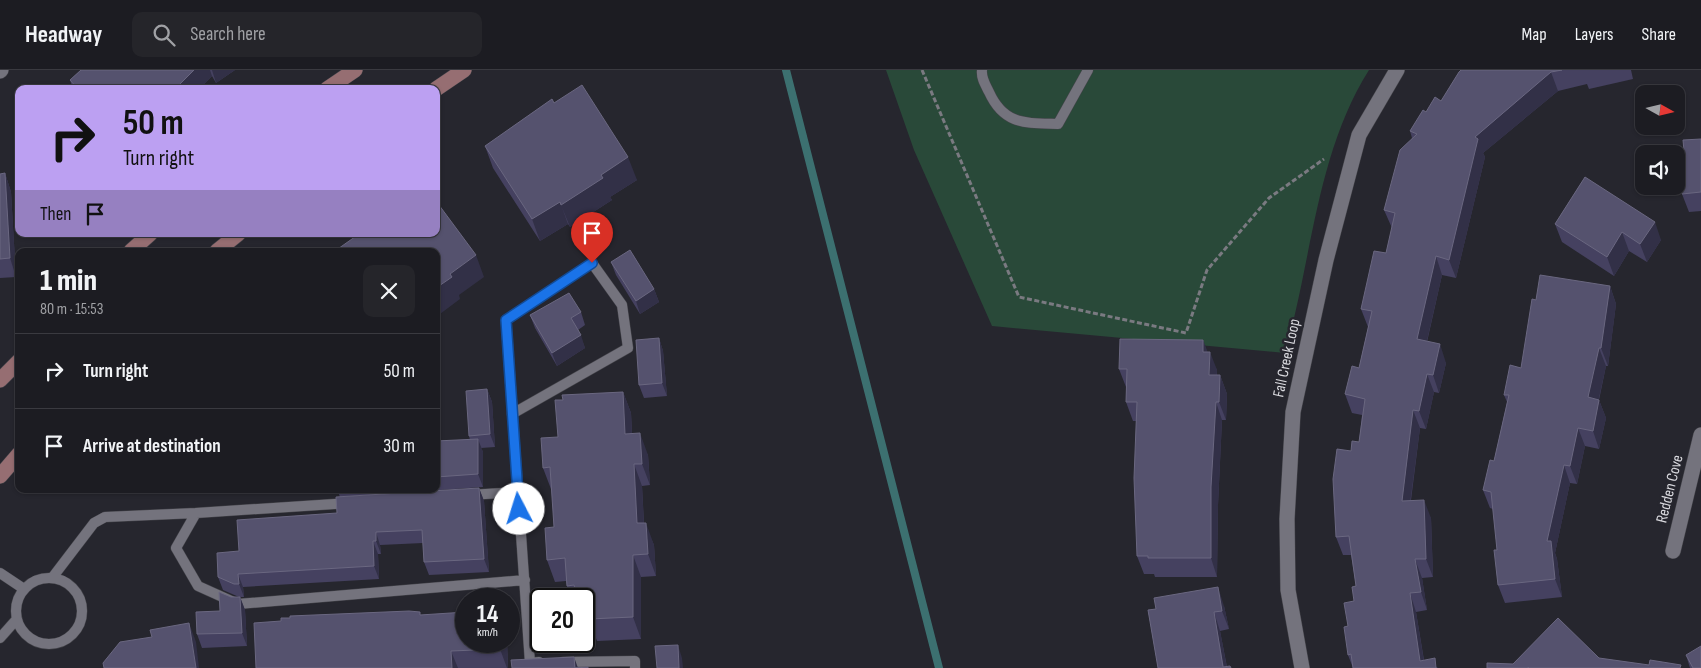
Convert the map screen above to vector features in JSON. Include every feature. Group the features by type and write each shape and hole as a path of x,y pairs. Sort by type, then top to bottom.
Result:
{"main road":[{"path":"333,85 355,70"},
{"path":"440,86 464,70"},
{"path":"134,248 147,237"},
{"path":"222,248 234,237"},
{"path":"0,380 15,365"},
{"path":"0,476 15,459"}],"street":[{"name":"Fall Creek Loop","path":"1302,668 1288,590 1287,519 1293,412 1326,260 1359,135 1397,70"},
{"name":"Redden Cove","path":"1673,551 1701,435"}],"lane":[{"path":"982,70 981,76 996,107 1021,123 1058,124 1088,70"},
{"path":"512,414 628,348 622,305 592,263 506,320 512,414 525,580 530,663 635,660 635,668"},
{"path":"459,496 518,492"},
{"path":"52,578 94,523 105,517 362,502"},
{"path":"196,513 176,548 198,586 238,604 525,580"},
{"path":"0,573 24,589"},
{"path":"44,578 52,578 71,586 79,597 82,615 79,626 71,636 55,644 44,645 29,638 21,630 16,620 16,603 29,584 44,578"},
{"path":"0,638 16,620"}],"path":[{"path":"922,70 1019,297 1186,332 1207,270 1269,198 1324,159"}],"green space":[{"path":"886,70 1369,70 1351,102 1326,172 1285,353 992,326 914,150"}],"building":[{"path":"81,70 194,70 179,85 74,85 70,80"},
{"path":"1461,70 1562,70 1551,72 1475,137 1478,139 1449,260 1436,256 1417,339 1440,344 1433,375 1427,374 1419,411 1413,410 1402,501 1424,500 1426,559 1415,559 1421,592 1410,593 1420,661 1435,658 1436,668 1353,668 1351,654 1348,655 1344,627 1348,626 1344,603 1354,601 1352,587 1356,586 1349,536 1336,537 1333,479 1337,449 1351,451 1352,441 1359,442 1365,399 1345,394 1352,366 1359,368 1372,311 1361,309 1374,251 1386,253 1395,213 1384,210 1400,150 1417,134 1410,131 1423,110 1426,112 1435,97 1441,101"},
{"path":"582,85 628,157 601,175 603,178 561,205 560,202 532,219 485,146 552,99 554,103"},
{"path":"1701,139 1701,192 1685,194 1685,145 1683,140"},
{"path":"5,173 10,258 0,259 0,174"},
{"path":"1585,177 1655,222 1640,244 1622,232 1607,257 1555,224"},
{"path":"440,206 476,255 450,274 452,277 440,285 440,248 339,248 355,237 440,237"},
{"path":"630,250 654,289 636,301 611,262"},
{"path":"1540,275 1610,286 1601,348 1599,348 1588,397 1599,400 1593,431 1578,428 1570,466 1564,465 1547,541 1551,541 1555,579 1498,585 1494,550 1497,550 1491,492 1483,490 1490,460 1494,461 1509,395 1504,395 1510,365 1521,368 1532,299 1536,300"},
{"path":"569,293 581,312 571,318 581,335 552,353 530,315"},
{"path":"659,338 662,383 639,385 636,340"},
{"path":"1120,339 1203,340 1203,352 1210,352 1209,375 1220,375 1219,402 1216,402 1211,487 1211,558 1148,558 1148,556 1137,556 1134,478 1137,402 1126,402 1127,369 1119,369"},
{"path":"487,389 490,434 469,436 466,391"},
{"path":"623,392 625,434 640,433 642,464 634,464 637,523 646,523 648,554 633,555 633,617 595,619 595,588 567,586 565,558 547,560 545,528 554,527 550,467 543,468 541,438 558,437 555,400 563,400 562,395"},
{"path":"478,439 478,474 440,477 440,441"},
{"path":"479,488 484,559 424,562 422,530 376,532 376,541 373,541 374,566 238,574 239,584 234,584 218,577 217,553 239,551 237,520 337,513 336,497 400,493 440,493 440,490"},
{"path":"1218,587 1222,611 1214,612 1223,667 1230,666 1231,668 1158,668 1148,610 1156,609 1154,598"},
{"path":"219,592 231,597 240,597 242,633 197,634 196,612 220,611"},
{"path":"409,611 420,612 420,615 455,613 455,651 451,651 452,668 256,668 254,623 281,621 281,618 290,618 290,616"},
{"path":"1558,618 1599,658 1649,665 1650,660 1681,665 1680,668 1487,668 1487,663 1513,664"},
{"path":"189,623 196,668 104,668 103,663 120,642 152,637 150,630"},
{"path":"678,645 679,668 657,668 655,646"},
{"path":"1701,646 1701,668 1693,668 1686,655"},
{"path":"574,657 575,668 512,668 511,660"}],"waterway":[{"path":"786,70 939,668"}],"route":[{"path":"519,509 506,320 592,263"}]}
